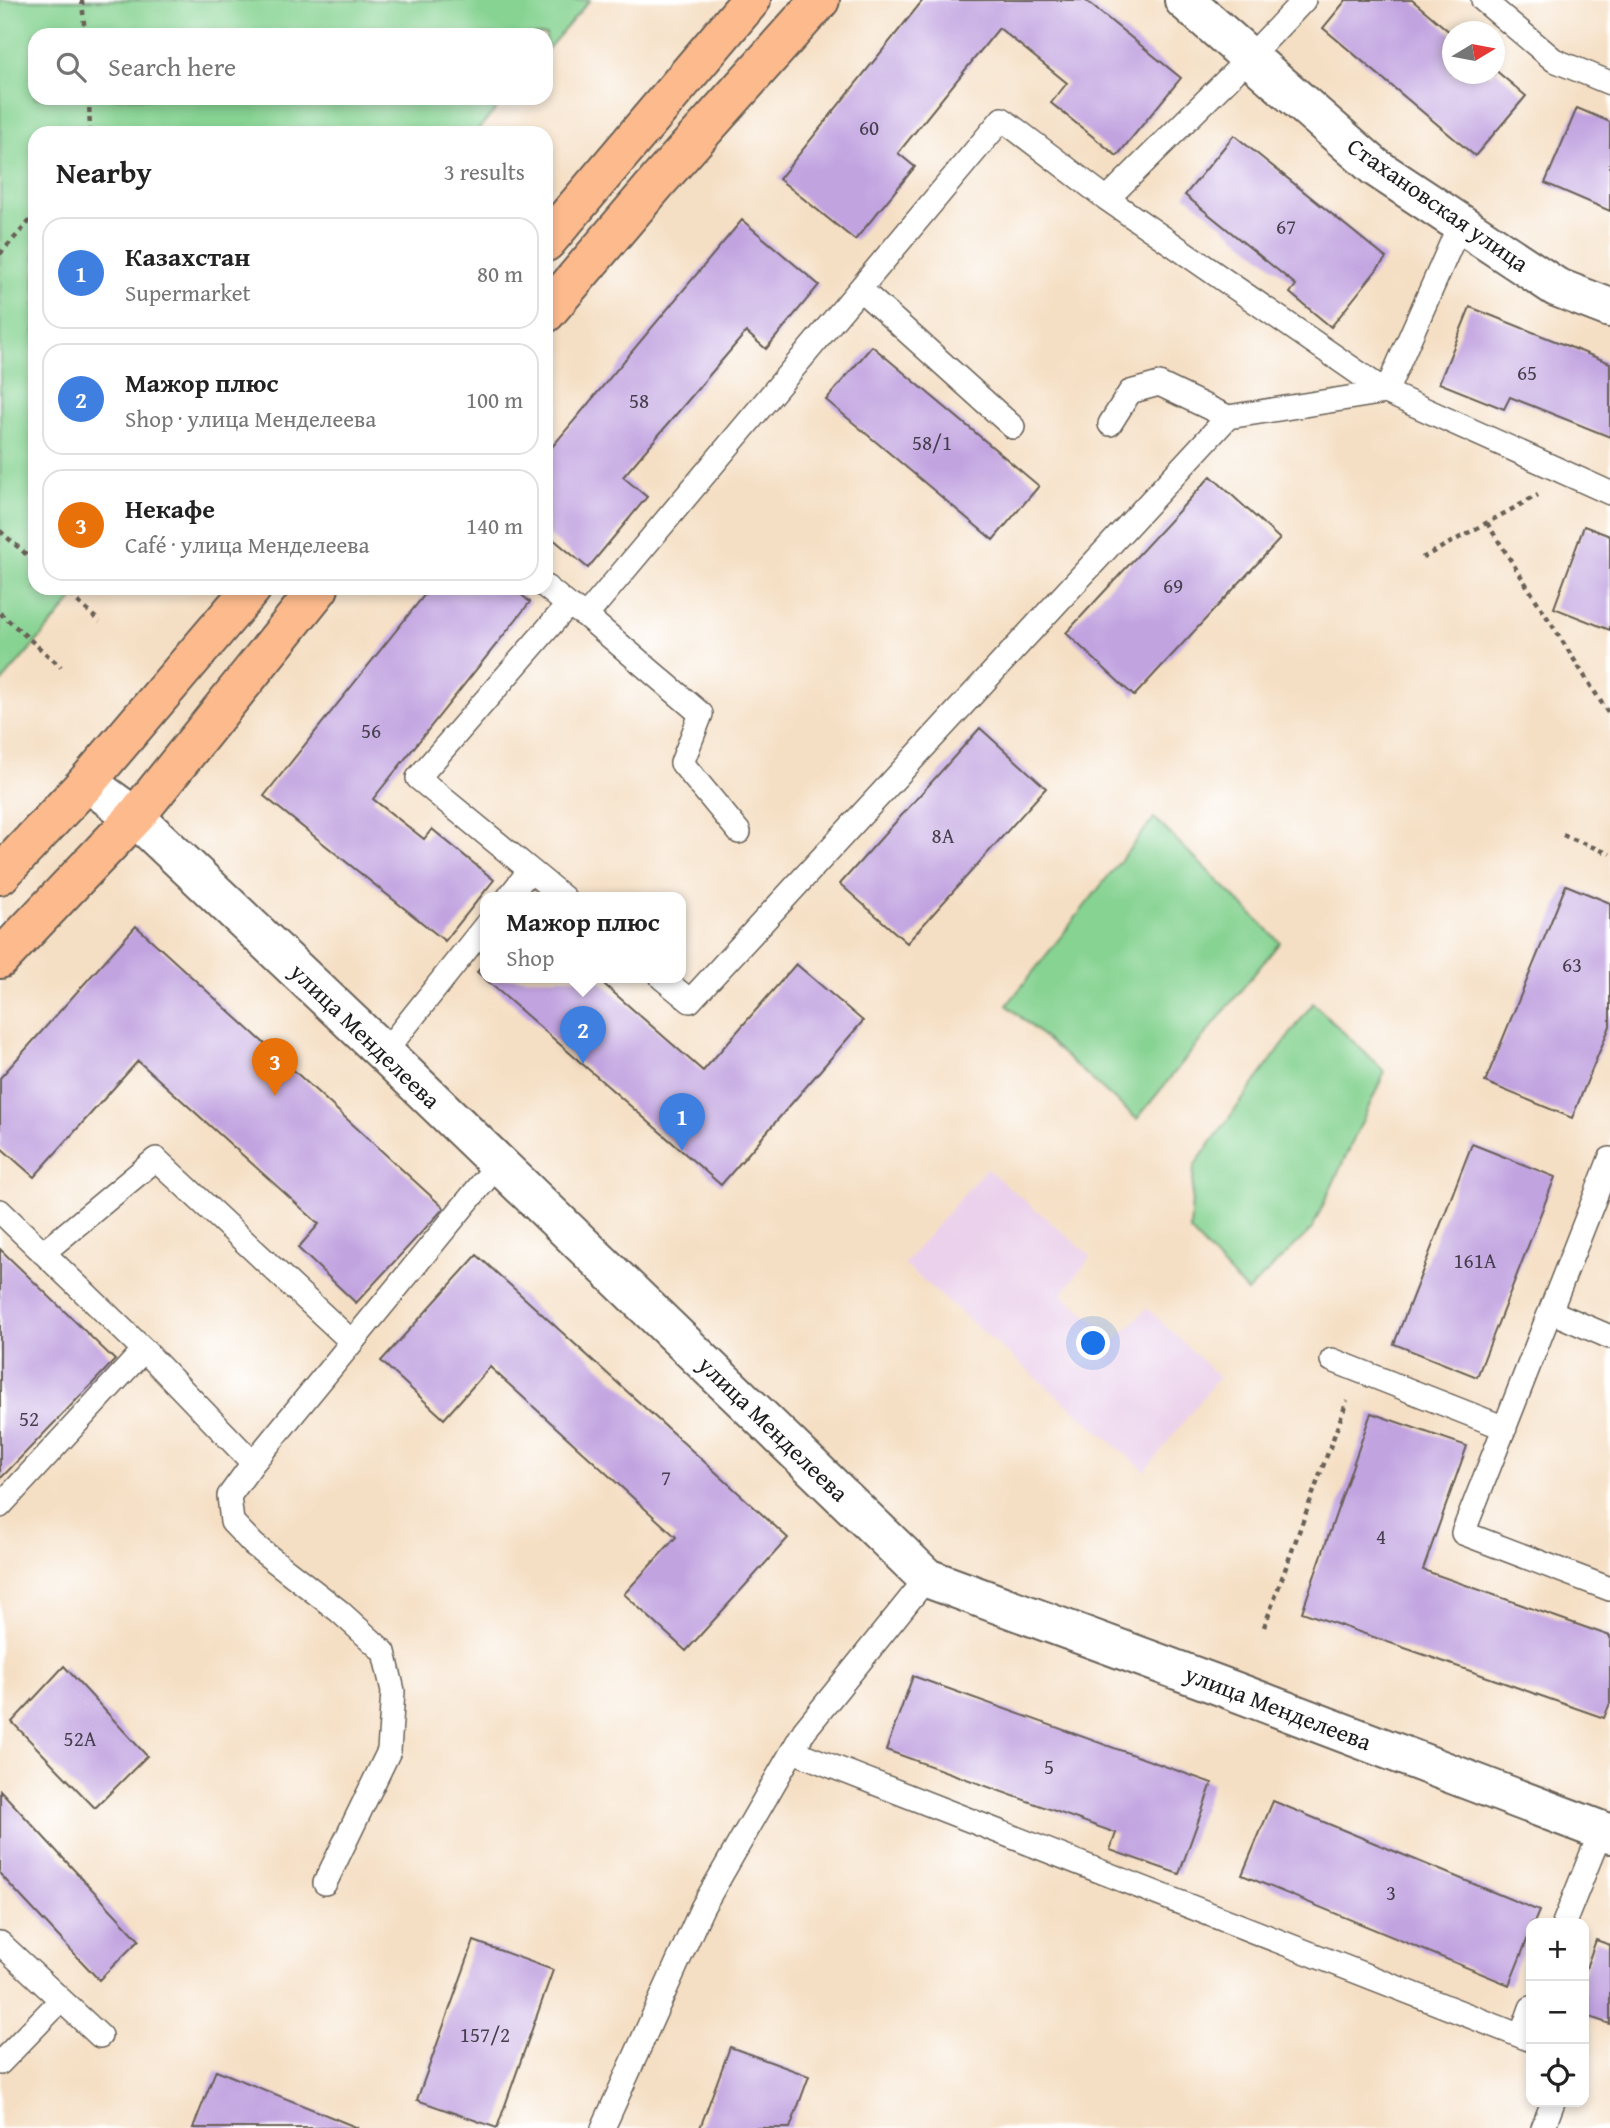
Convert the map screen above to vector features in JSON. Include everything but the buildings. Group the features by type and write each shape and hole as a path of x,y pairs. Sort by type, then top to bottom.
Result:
{"main road":[{"path":"553,234 751,0"},
{"path":"553,305 659,180 820,0"},
{"path":"0,875 87,782 246,595"},
{"path":"0,959 135,817 313,595"}],"street":[{"name":"Стахановская улица","path":"1184,0 1375,167 1556,287 1610,308"},
{"name":"улица Менделеева","path":"87,782 135,817 927,1578 1606,1832"}],"lane":[{"path":"1107,198 1304,0"},
{"path":"1483,0 1554,61 1610,83"},
{"path":"557,892 418,778 577,611 860,289 1002,119 1107,198 1386,392 1610,493"},
{"path":"1386,392 1460,224"},
{"path":"860,289 1013,427"},
{"path":"1110,424 1130,392 1159,384 1228,417 1386,392"},
{"path":"668,983 691,1001 1228,417"},
{"path":"553,592 701,715 682,763 739,832"},
{"path":"513,892 530,870"},
{"path":"384,1054 480,932"},
{"path":"43,1253 156,1158 352,1342"},
{"path":"1610,1159 1463,1533 1610,1589"},
{"path":"325,1883 388,1751 393,1690 384,1652 339,1611 254,1545 232,1522 229,1496 253,1463 498,1164"},
{"path":"0,1211 144,1350 253,1463"},
{"path":"1552,1312 1610,1337"},
{"path":"0,1506 144,1350"},
{"path":"1332,1360 1505,1428"},
{"path":"603,2128 702,1908 804,1731 927,1578"},
{"path":"793,1751 1526,2038"},
{"path":"1566,1918 1606,1832"},
{"path":"0,1943 100,2036"},
{"path":"0,2063 61,2000"},
{"path":"1543,2128 1551,2107"}],"path":[{"path":"82,0 84,28"},
{"path":"89,105 90,126"},
{"path":"0,254 28,223"},
{"path":"1422,558 1573,476"},
{"path":"1487,523 1610,716"},
{"path":"0,531 28,556"},
{"path":"71,595 100,622"},
{"path":"0,612 61,667"},
{"path":"1563,835 1610,854"},
{"path":"1264,1627 1359,1371"}],"shaded area":[{"path":"986,1168 1091,1256 1062,1294 1116,1340 1147,1308 1219,1377 1145,1471 904,1264"}],"green space":[{"path":"0,0 590,0 553,43 553,28 28,28 28,105 500,105 481,126 28,126 28,595 77,595 0,684"},
{"path":"1154,818 1280,942 1137,1119 1007,1005"},
{"path":"1313,1003 1385,1072 1312,1229 1247,1292 1190,1231 1194,1166"}],"place":[{"name":"Мажор плюс","path":"583,1064"},
{"name":"Некафе","path":"275,1096"},
{"name":"Казахстан","path":"682,1151"}]}
